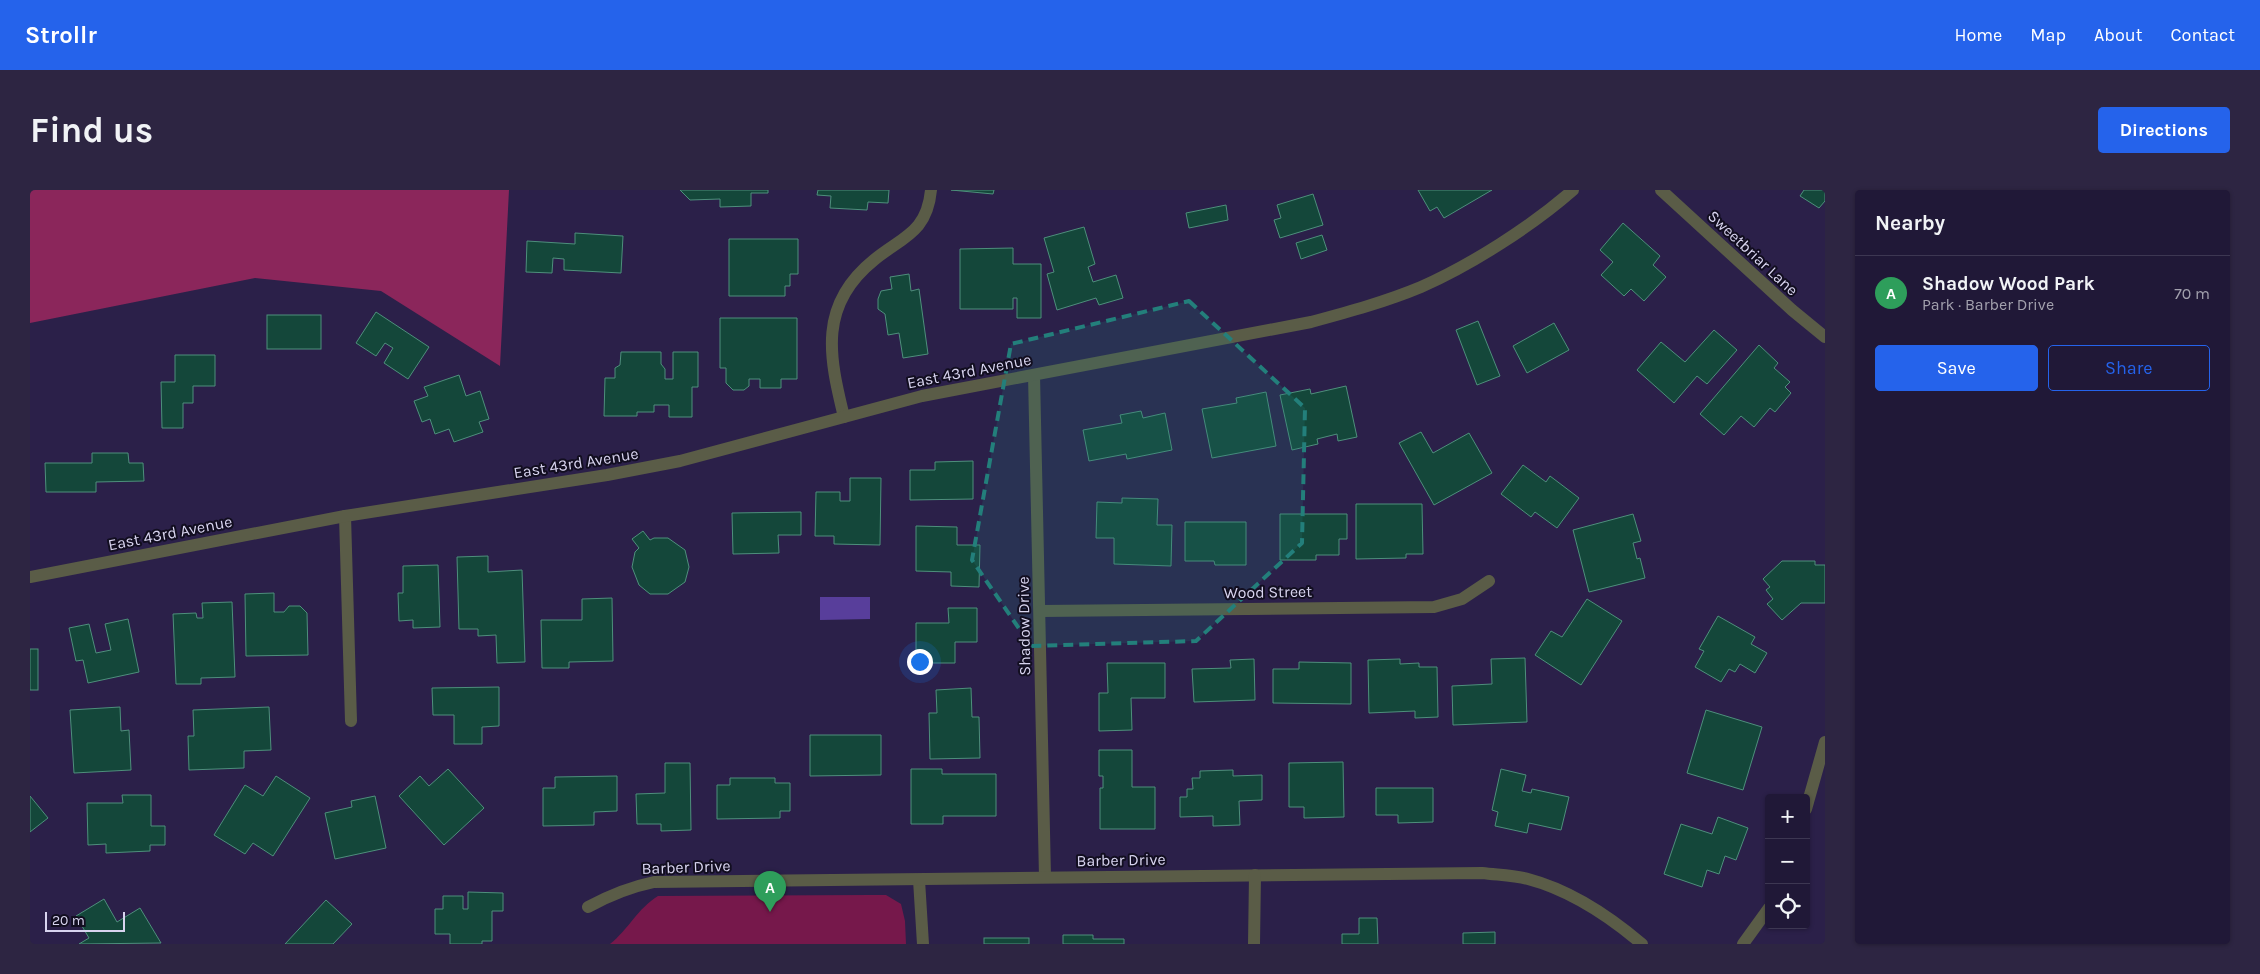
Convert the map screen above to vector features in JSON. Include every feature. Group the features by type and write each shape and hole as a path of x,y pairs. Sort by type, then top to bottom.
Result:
{"street":[{"path":"844,417 831,356 834,318 840,302 861,272 874,259 916,230 923,220 930,200 931,190"},
{"name":"East 43rd Avenue","path":"30,577 345,516 607,475 680,461 922,396 1311,322 1369,307 1422,287 1478,257 1552,208 1573,190"},
{"name":"Sweetbriar Lane","path":"1662,190 1792,310 1825,337"},
{"name":"Shadow Drive","path":"1034,375 1045,877"},
{"path":"345,516 351,721"},
{"name":"Wood Street","path":"1040,611 1434,607 1462,599 1489,581"},
{"path":"1810,796 1825,742"},
{"name":"Barber Drive","path":"588,907 631,886 654,882 1482,873 1528,879 1578,899 1624,929 1642,944"},
{"path":"1254,944 1255,875"},
{"path":"919,880 923,944"},
{"path":"1743,944 1765,914"}],"highlighted area":[{"path":"1189,301 1305,408 1302,543 1196,641 1031,646 972,560 1011,344"}],"shaded area":[{"path":"30,190 509,190 500,366 381,291 255,278 30,323"},
{"path":"820,597 870,597 870,619 820,620"},
{"path":"886,895 901,904 905,921 906,944 610,944 644,907 658,896"}],"building":[{"path":"680,190 768,190 768,193 751,193 751,206 720,207 720,199 690,200"},
{"path":"818,190 889,190 888,203 868,202 867,210 830,208 831,196 817,195"},
{"path":"951,190 994,190 993,194"},
{"path":"1418,190 1492,190 1444,218 1437,207 1430,211"},
{"path":"1804,190 1825,190 1825,201 1819,208 1800,196"},
{"path":"1313,194 1323,225 1280,238 1274,220 1281,218 1277,205"},
{"path":"1226,205 1228,220 1189,228 1186,213"},
{"path":"1623,223 1660,256 1653,265 1666,277 1644,301 1631,289 1624,296 1601,275 1613,262 1600,250"},
{"path":"1084,227 1095,264 1088,267 1093,282 1116,275 1123,298 1099,305 1096,298 1057,310 1047,274 1054,272 1044,238"},
{"path":"575,233 623,236 621,273 564,270 564,259 553,258 552,273 526,272 527,241 575,244"},
{"path":"1322,235 1327,250 1301,259 1296,243"},
{"path":"729,239 798,239 798,274 790,274 790,286 785,286 785,296 729,296"},
{"path":"1013,248 1013,264 1041,264 1041,318 1017,318 1017,298 1013,298 1013,309 960,309 960,249"},
{"path":"909,274 911,291 919,289 928,354 903,358 899,333 888,335 885,314 878,309 878,299 881,291 892,289 890,277"},
{"path":"376,312 429,347 408,379 384,363 393,348 385,343 376,356 356,343"},
{"path":"267,315 321,315 321,349 267,349"},
{"path":"720,318 797,318 797,379 781,379 781,388 760,388 760,379 749,379 749,386 744,390 733,390 726,383 726,368 720,368"},
{"path":"1478,321 1500,376 1477,385 1456,330"},
{"path":"1554,323 1569,350 1527,373 1513,346"},
{"path":"1714,330 1737,350 1707,384 1697,376 1674,403 1637,370 1661,342 1685,362"},
{"path":"1759,345 1778,363 1774,368 1790,382 1785,387 1791,393 1775,412 1770,408 1754,427 1741,416 1724,435 1700,414"},
{"path":"621,352 661,352 661,364 665,369 665,379 673,379 673,352 698,352 698,387 692,387 692,417 669,417 669,405 654,405 654,412 637,412 637,416 604,416 605,378 615,378 615,368 620,365"},
{"path":"175,355 215,355 215,386 193,386 193,403 183,403 183,428 162,428 161,382 175,382"},
{"path":"459,375 466,396 480,391 489,419 479,422 483,432 454,442 449,429 435,434 430,419 422,422 414,401 428,396 424,387"},
{"path":"1346,386 1357,437 1338,441 1337,434 1317,439 1318,444 1292,450 1280,395 1310,389 1311,394"},
{"path":"1266,392 1276,446 1212,458 1202,409 1237,403 1236,398"},
{"path":"1141,411 1143,418 1165,413 1172,450 1127,459 1126,454 1089,461 1083,430 1122,423 1120,415"},
{"path":"1421,432 1433,453 1469,433 1492,473 1434,505 1399,443"},
{"path":"92,453 128,453 129,463 143,463 144,481 96,482 96,492 46,492 45,463 92,463"},
{"path":"973,461 973,499 910,500 910,470 935,470 935,462"},
{"path":"1523,465 1546,482 1550,476 1579,498 1557,528 1535,512 1531,517 1501,494"},
{"path":"850,478 881,478 880,545 834,544 834,536 815,536 816,492 840,492 840,501 850,501"},
{"path":"1122,498 1158,499 1157,525 1172,525 1171,566 1114,564 1114,538 1096,538 1097,502 1122,503"},
{"path":"1356,504 1422,504 1423,554 1406,554 1406,558 1356,559"},
{"path":"801,512 801,535 778,535 779,553 733,554 732,513"},
{"path":"1280,514 1347,514 1347,539 1339,539 1339,555 1316,555 1316,560 1280,560"},
{"path":"1633,514 1641,541 1633,543 1637,559 1640,558 1645,578 1589,592 1573,530"},
{"path":"1185,522 1246,522 1246,565 1215,565 1214,561 1185,561"},
{"path":"916,526 957,527 957,545 980,545 979,587 951,586 951,572 916,571"},
{"path":"643,531 650,540 654,538 668,538 685,550 689,567 685,582 668,594 650,594 639,585 632,567 635,552 639,548 632,539"},
{"path":"488,556 488,572 522,570 525,662 497,663 496,635 478,636 478,629 459,629 457,557"},
{"path":"1782,561 1815,561 1815,565 1825,565 1825,603 1801,603 1782,620 1767,604 1773,599 1766,590 1770,587 1763,579"},
{"path":"438,565 440,627 413,628 413,620 399,621 398,593 403,593 403,566"},
{"path":"274,593 274,612 284,612 289,606 300,606 307,613 308,655 246,656 245,594"},
{"path":"612,598 613,661 569,662 569,668 542,668 541,620 582,620 582,599"},
{"path":"1587,599 1622,621 1581,685 1535,655 1551,631 1562,637"},
{"path":"232,602 235,677 201,678 201,684 176,684 173,614 196,613 197,618 203,618 202,603"},
{"path":"948,608 977,608 977,642 955,642 955,663 916,663 916,623 949,623"},
{"path":"1718,616 1755,637 1751,644 1767,653 1755,673 1740,664 1735,672 1729,669 1721,682 1695,667 1704,651 1699,649"},
{"path":"128,619 139,672 88,683 83,660 76,661 69,628 89,624 96,653 111,650 105,624"},
{"path":"30,649 38,649 38,690 30,690"},
{"path":"1525,658 1527,722 1453,725 1452,686 1492,684 1491,659"},
{"path":"1254,659 1255,700 1194,702 1192,669 1231,668 1230,660"},
{"path":"1400,659 1400,664 1419,663 1419,667 1437,667 1438,717 1415,718 1415,711 1369,713 1368,660"},
{"path":"1299,662 1351,663 1351,704 1273,703 1273,669 1299,669"},
{"path":"1107,663 1165,663 1165,698 1131,698 1132,730 1099,731 1099,693 1108,693"},
{"path":"499,687 499,726 482,727 482,744 454,744 454,715 433,715 432,688"},
{"path":"971,688 972,717 979,717 980,758 930,759 929,713 937,713 936,690"},
{"path":"120,707 121,731 129,730 131,770 74,773 70,710"},
{"path":"269,707 271,750 244,751 244,768 189,770 188,736 194,736 193,710"},
{"path":"1706,710 1762,727 1743,790 1687,773"},
{"path":"810,735 881,735 881,775 810,776"},
{"path":"1099,750 1132,750 1132,787 1155,787 1155,829 1100,829 1100,788 1103,788 1103,776 1099,776"},
{"path":"1343,762 1344,817 1304,818 1304,807 1289,807 1289,763"},
{"path":"665,763 690,763 691,830 661,831 661,824 637,824 636,794 665,793"},
{"path":"448,769 484,808 444,845 399,796 420,776 429,786"},
{"path":"911,769 942,769 942,774 996,774 996,816 943,816 943,824 911,824"},
{"path":"1501,769 1526,775 1522,791 1531,793 1532,789 1569,797 1561,830 1529,823 1527,833 1495,826 1498,812 1492,810"},
{"path":"1233,770 1233,776 1262,775 1262,800 1239,801 1240,825 1213,826 1213,816 1180,817 1180,797 1187,797 1187,789 1193,789 1192,778 1200,778 1200,771"},
{"path":"276,776 310,798 273,856 253,843 245,854 214,835 245,785 263,796"},
{"path":"617,776 617,811 594,812 594,825 543,826 543,788 555,788 555,777"},
{"path":"730,778 775,778 775,783 790,783 790,811 780,811 780,818 717,819 717,785 730,785"},
{"path":"1376,788 1433,788 1433,822 1398,823 1398,815 1376,815"},
{"path":"122,795 151,795 151,826 165,826 165,845 150,845 150,851 106,853 106,844 88,845 87,803 123,803"},
{"path":"30,796 48,818 30,832"},
{"path":"375,796 386,848 335,859 325,813 352,807 351,801"},
{"path":"1718,817 1748,828 1736,860 1725,856 1719,874 1707,870 1702,887 1664,874 1681,824 1712,834"},
{"path":"468,892 503,893 503,911 492,911 492,941 482,941 482,944 450,944 450,934 435,934 435,909 443,909 443,896 463,896 463,909 468,909"},
{"path":"104,899 117,922 140,908 161,943 79,944 89,938 76,916"},
{"path":"326,900 352,924 333,944 285,944"},
{"path":"1359,918 1377,918 1378,944 1342,944 1342,934 1359,934"},
{"path":"1495,932 1495,944 1463,944 1463,933"},
{"path":"1063,935 1093,935 1093,939 1124,939 1124,944 1063,944"},
{"path":"984,938 1029,938 1029,944 984,944"}],"place":[{"name":"Shadow Wood Park","path":"770,912"}]}
